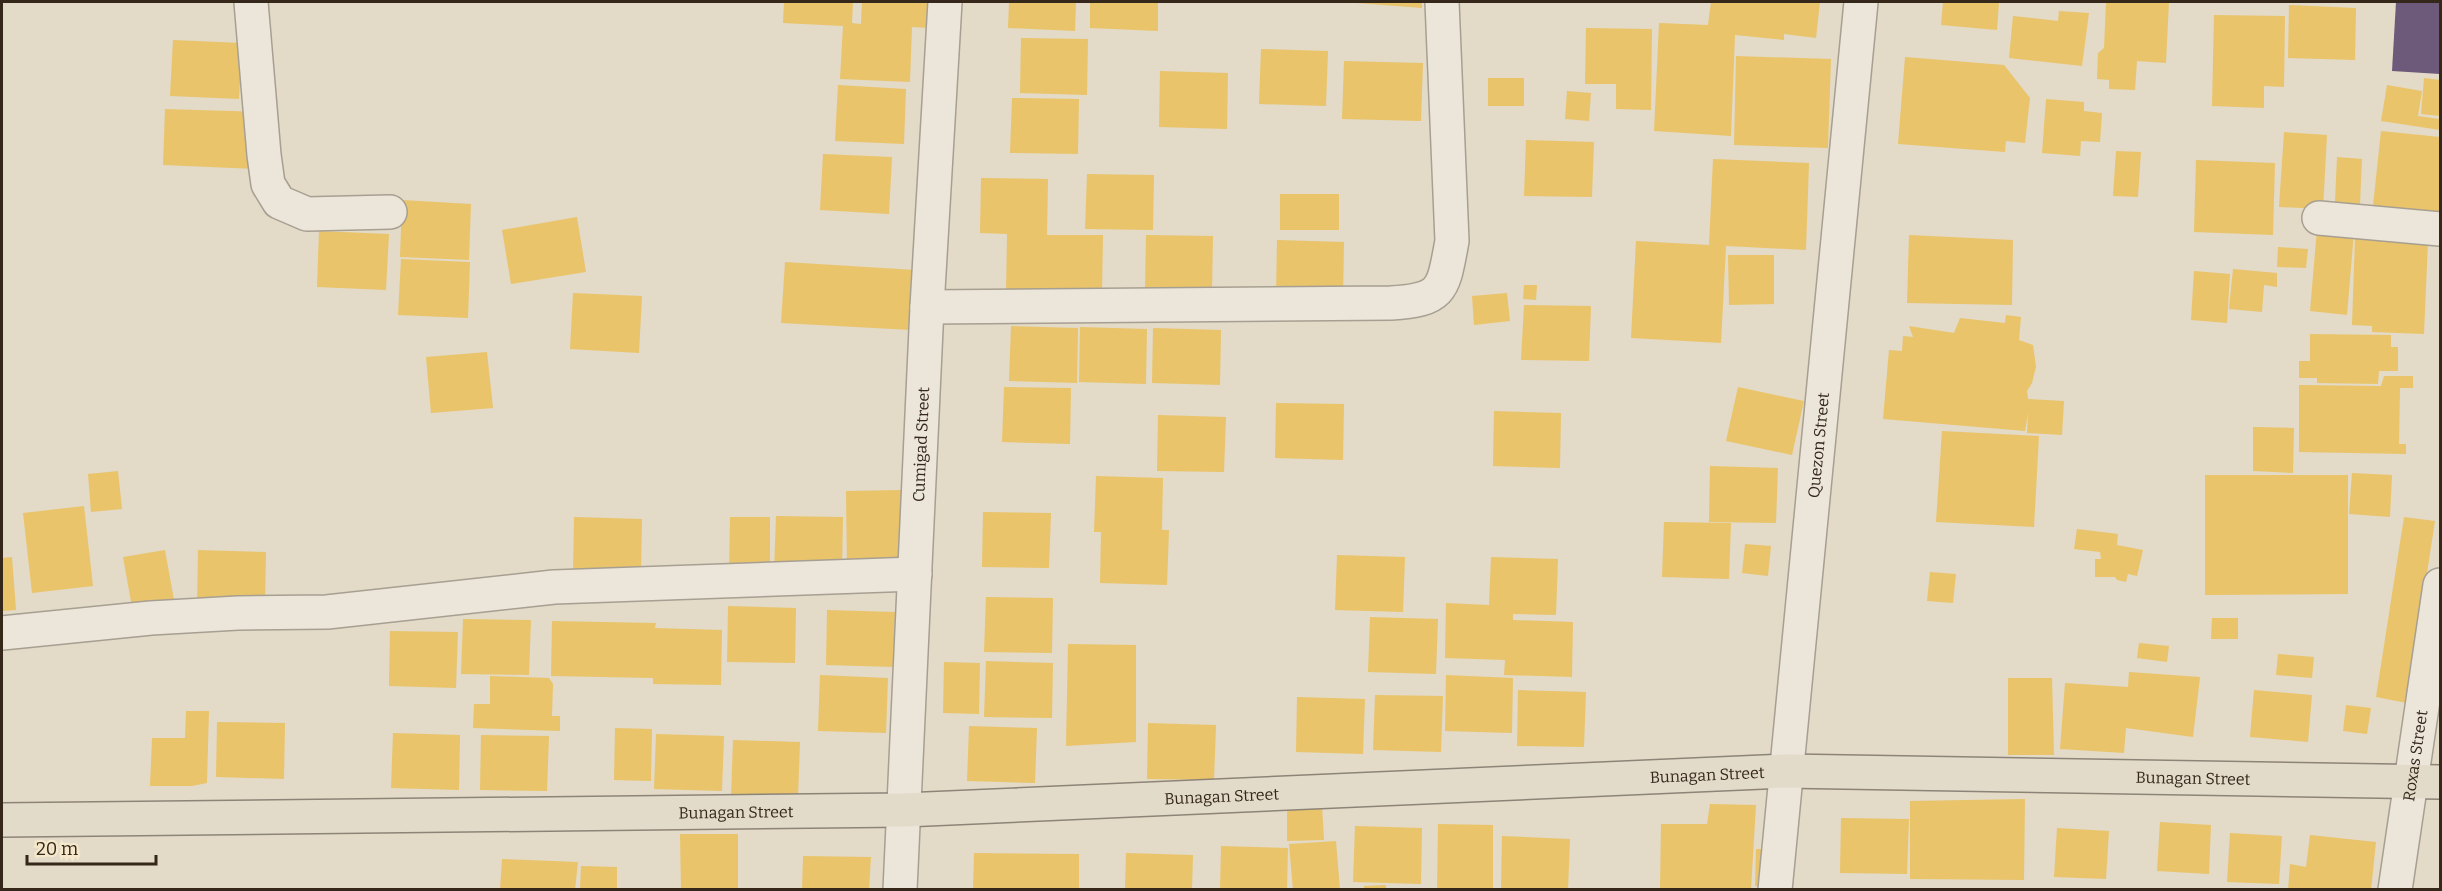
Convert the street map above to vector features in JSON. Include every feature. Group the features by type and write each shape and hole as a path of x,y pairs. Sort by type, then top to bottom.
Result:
{"main road":[{"name":"Bunagan Street","path":"2,820 904,810 1786,771 2427,782"}],"street":[{"path":"251,2 268,184 279,202 307,214 390,212"},
{"name":"Cumigad Street","path":"900,890 927,307 945,2"},
{"path":"927,307 1391,303 1417,301 1434,295 1445,277 1452,241 1442,2"},
{"name":"Quezon Street","path":"1775,890 1861,2"},
{"path":"2319,218 2440,229"},
{"path":"2,633 151,618 238,613 327,612 554,587 915,574"},
{"name":"Roxas Street","path":"2395,890 2427,782 2440,585"}],"building: Homes":[{"path":"784,2 853,2 852,23 861,24 862,2 932,2 930,28 912,27 910,82 840,79 843,26 783,23"},
{"path":"1009,2 1076,2 1075,31 1008,28"},
{"path":"1090,2 1158,2 1158,31 1090,28"},
{"path":"1422,2 1422,8 1357,3"},
{"path":"1711,2 1820,2 1816,38 1784,34 1784,40 1735,35 1731,136 1654,131 1659,23 1708,25"},
{"path":"1943,2 1999,2 1997,30 1941,25"},
{"path":"2106,2 2169,2 2166,63 2137,61 2135,90 2109,89 2109,80 2097,79 2098,53 2104,48"},
{"path":"2289,5 2356,8 2355,60 2288,58"},
{"path":"2059,11 2089,13 2082,66 2009,58 2013,16 2058,21"},
{"path":"2214,15 2285,16 2284,87 2264,86 2264,108 2212,106"},
{"path":"1586,28 1652,29 1651,110 1616,109 1616,84 1585,84"},
{"path":"1021,38 1088,39 1087,95 1020,93"},
{"path":"173,40 242,43 239,99 170,96"},
{"path":"1261,49 1328,51 1326,106 1259,104"},
{"path":"1736,56 1831,59 1828,148 1734,145"},
{"path":"1905,57 2004,65 2030,98 2025,143 2006,141 2005,152 1898,144"},
{"path":"1344,61 1423,63 1421,121 1342,119"},
{"path":"1160,71 1228,73 1227,129 1159,127"},
{"path":"1488,78 1524,78 1524,106 1488,106"},
{"path":"2424,78 2440,80 2440,116 2421,114"},
{"path":"838,85 906,89 904,144 835,141"},
{"path":"2387,85 2422,91 2418,116 2440,119 2440,130 2381,121"},
{"path":"1567,91 1591,93 1589,121 1565,119"},
{"path":"1012,98 1079,99 1078,154 1010,153"},
{"path":"2046,99 2084,102 2084,111 2102,113 2100,142 2081,141 2080,156 2042,153"},
{"path":"165,109 261,112 259,169 163,165"},
{"path":"2381,131 2440,137 2440,222 2372,215"},
{"path":"2284,132 2327,135 2323,209 2279,207"},
{"path":"1526,140 1594,142 1592,197 1524,196"},
{"path":"2116,151 2141,152 2138,197 2113,196"},
{"path":"823,154 892,157 889,214 820,210"},
{"path":"2337,157 2362,159 2360,204 2335,202"},
{"path":"1713,159 1809,163 1806,250 1726,246 1721,343 1631,338 1636,241 1709,245"},
{"path":"2196,160 2275,163 2273,235 2194,232"},
{"path":"1087,174 1154,175 1153,230 1085,229"},
{"path":"981,178 1048,179 1047,235 1103,235 1102,294 1006,293 1007,234 980,233"},
{"path":"1280,194 1339,194 1339,230 1280,230"},
{"path":"402,200 471,204 469,260 400,257"},
{"path":"577,217 586,272 511,284 502,230"},
{"path":"2317,229 2354,232 2347,315 2310,311"},
{"path":"319,231 389,234 386,290 317,287"},
{"path":"1146,235 1213,236 1212,291 1145,290"},
{"path":"1909,235 2013,240 2012,305 1907,303"},
{"path":"2355,238 2428,241 2424,334 2372,332 2372,326 2352,325"},
{"path":"1277,240 1344,242 1343,298 1276,296"},
{"path":"2278,247 2308,249 2306,268 2277,267"},
{"path":"1728,255 1774,255 1774,304 1729,305"},
{"path":"401,259 470,262 468,318 398,315"},
{"path":"785,262 915,270 911,330 781,323"},
{"path":"2233,269 2277,273 2277,287 2264,285 2262,312 2229,309"},
{"path":"2194,271 2230,274 2227,323 2191,320"},
{"path":"1524,285 1537,285 1536,300 1523,299"},
{"path":"573,293 642,296 639,353 570,349"},
{"path":"1507,293 1510,321 1474,325 1472,296"},
{"path":"1524,305 1591,306 1589,361 1521,360"},
{"path":"2006,315 2021,317 2019,340 2033,345 2036,367 2032,383 2027,391 2028,399 2064,401 2062,435 2027,433 2028,413 2025,431 1883,419 1889,350 1902,351 1903,336 1913,337 1909,326 1954,333 1960,318 2005,323"},
{"path":"1011,326 1078,328 1077,383 1009,381"},
{"path":"1080,327 1147,329 1146,384 1079,382"},
{"path":"1153,328 1221,330 1220,385 1152,383"},
{"path":"2310,334 2391,335 2391,347 2398,347 2398,371 2379,371 2378,384 2317,383 2317,378 2299,378 2299,361 2310,361"},
{"path":"487,352 493,408 431,413 426,357"},
{"path":"2384,376 2413,376 2413,388 2400,388 2399,444 2406,444 2406,454 2299,452 2299,385 2381,386"},
{"path":"1004,387 1071,388 1070,444 1002,442"},
{"path":"1738,387 1804,401 1792,455 1726,441"},
{"path":"1276,403 1344,404 1343,460 1275,458"},
{"path":"1494,411 1561,413 1560,468 1493,466"},
{"path":"1158,415 1226,417 1224,472 1157,471"},
{"path":"2253,427 2294,428 2293,473 2253,471"},
{"path":"1942,431 2039,436 2034,527 1936,522"},
{"path":"1710,466 1778,468 1776,523 1709,522"},
{"path":"118,471 122,509 91,512 88,474"},
{"path":"2352,473 2392,475 2390,517 2349,514"},
{"path":"2205,475 2348,475 2348,594 2205,595"},
{"path":"1096,476 1163,478 1162,530 1169,530 1167,585 1100,583 1101,532 1094,532"},
{"path":"901,490 903,570 847,571 846,491"},
{"path":"84,506 93,586 32,593 23,513"},
{"path":"983,512 1051,513 1049,568 982,567"},
{"path":"776,516 843,517 842,572 774,571"},
{"path":"574,517 642,519 641,574 573,572"},
{"path":"730,517 770,517 770,575 729,575"},
{"path":"2404,517 2435,521 2407,703 2376,697"},
{"path":"1664,522 1731,523 1729,579 1662,577"},
{"path":"2077,529 2118,534 2117,545 2143,550 2137,576 2128,574 2126,582 2117,580 2115,577 2095,577 2095,559 2101,559 2100,552 2074,549"},
{"path":"1745,544 1771,546 1768,576 1742,573"},
{"path":"165,550 174,600 132,607 123,557"},
{"path":"198,550 266,552 265,607 197,605"},
{"path":"1337,555 1405,557 1403,612 1335,610"},
{"path":"12,557 16,610 2,611 2,558"},
{"path":"1491,557 1558,559 1556,615 1513,614 1513,620 1573,622 1572,677 1504,675 1505,660 1445,658 1446,603 1489,605"},
{"path":"1930,572 1956,574 1953,603 1927,601"},
{"path":"986,597 1053,598 1052,653 984,652"},
{"path":"728,606 796,608 795,663 727,662"},
{"path":"827,610 895,612 893,667 826,665"},
{"path":"1370,617 1438,619 1436,674 1368,672"},
{"path":"2212,618 2238,618 2238,639 2211,639"},
{"path":"463,619 531,620 529,675 461,674"},
{"path":"552,621 656,623 655,628 722,630 721,685 653,684 653,678 551,676"},
{"path":"390,631 458,632 456,688 389,686"},
{"path":"2139,643 2169,646 2167,662 2137,658"},
{"path":"1068,644 1136,645 1136,742 1066,746"},
{"path":"2278,654 2314,657 2312,678 2276,675"},
{"path":"986,661 1053,663 1052,718 984,717"},
{"path":"944,662 980,663 979,714 943,713"},
{"path":"2129,672 2200,677 2193,737 2126,728 2124,753 2060,749 2065,683 2128,687"},
{"path":"820,675 888,678 886,733 818,731"},
{"path":"1446,675 1513,678 1512,733 1445,731"},
{"path":"490,676 549,678 553,684 552,716 560,716 560,731 473,728 474,704 490,704"},
{"path":"2008,678 2052,678 2054,755 2008,755"},
{"path":"1518,690 1586,692 1584,747 1517,746"},
{"path":"2254,690 2312,695 2308,742 2250,737"},
{"path":"1375,695 1443,696 1441,752 1373,750"},
{"path":"1297,697 1365,699 1363,754 1296,752"},
{"path":"2346,705 2371,708 2367,734 2343,731"},
{"path":"186,711 209,711 207,783 192,786 150,786 152,738 185,738"},
{"path":"217,722 285,723 284,779 216,777"},
{"path":"1148,723 1216,725 1214,780 1147,779"},
{"path":"969,726 1037,728 1035,783 967,781"},
{"path":"615,728 652,729 651,781 614,780"},
{"path":"393,733 460,735 459,790 391,788"},
{"path":"656,734 724,736 722,791 654,789"},
{"path":"481,735 549,736 547,791 480,790"},
{"path":"733,740 800,742 798,797 731,796"},
{"path":"2025,799 2024,880 1910,879 1910,801"},
{"path":"1710,804 1756,805 1751,890 1660,890 1661,824 1707,824"},
{"path":"1322,806 1324,840 1287,841 1287,808"},
{"path":"1841,818 1909,819 1907,874 1840,873"},
{"path":"2160,822 2211,825 2209,874 2157,871"},
{"path":"1438,824 1493,825 1493,890 1437,890"},
{"path":"1355,826 1422,828 1421,884 1353,882"},
{"path":"2057,828 2109,831 2106,879 2054,877"},
{"path":"2230,833 2282,836 2279,884 2227,882"},
{"path":"680,834 738,834 738,890 681,890"},
{"path":"2310,835 2376,842 2371,890 2288,890 2290,864 2306,867"},
{"path":"1502,836 1570,839 1568,890 1501,890"},
{"path":"1336,841 1340,890 1293,890 1289,844"},
{"path":"1221,846 1288,848 1287,890 1220,890"},
{"path":"1756,849 1775,849 1773,886 1755,886"},
{"path":"974,853 1079,854 1079,890 973,890"},
{"path":"1126,853 1193,855 1192,890 1125,890"},
{"path":"803,856 871,857 869,890 802,890"},
{"path":"502,859 578,862 575,890 500,890"},
{"path":"581,866 617,867 617,890 580,890"},
{"path":"1386,885 1386,890 1364,890 1364,886"}],"building: Offices":[{"path":"2396,2 2440,2 2440,74 2392,71"}]}
